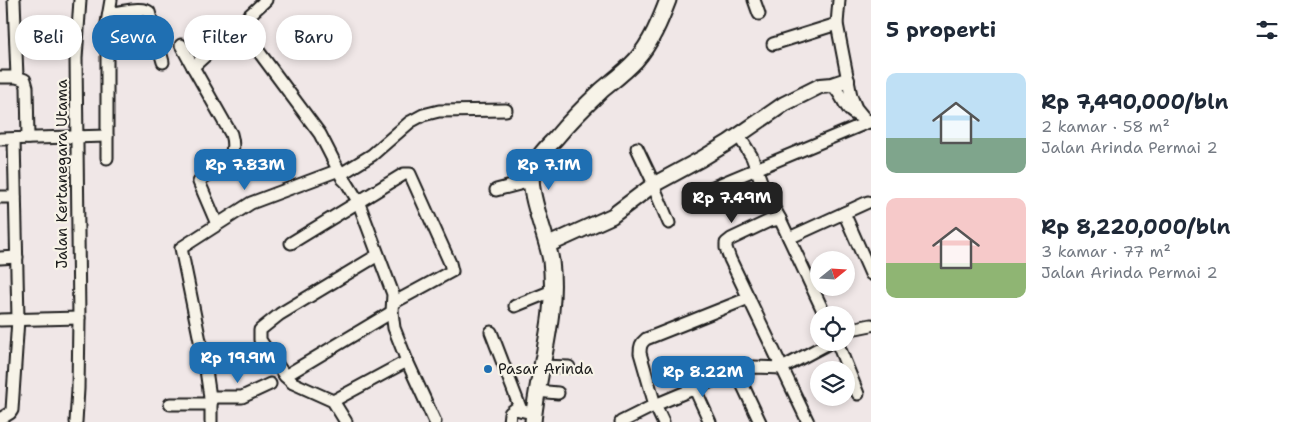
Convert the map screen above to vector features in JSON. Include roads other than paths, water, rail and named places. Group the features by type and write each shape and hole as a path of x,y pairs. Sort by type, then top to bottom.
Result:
{"main road":[{"path":"529,415 541,366 550,317 552,291 551,262 531,181 532,171 544,151 574,118 637,59 648,45 668,0"}],"street":[{"path":"14,0 17,77"},
{"name":"Jalan Kertanegara Utama","path":"76,422 79,318 76,58 80,0"},
{"path":"107,158 107,23 111,0"},
{"path":"250,15 266,0"},
{"path":"754,0 759,14"},
{"path":"839,0 837,24 847,80 856,108 869,121"},
{"path":"109,13 141,9 148,12 163,62"},
{"path":"773,44 837,24"},
{"path":"181,45 231,134 234,144 233,153 227,161 199,182 217,224"},
{"path":"193,67 201,60"},
{"path":"265,60 320,134 358,201 393,294 394,328 435,422"},
{"path":"0,77 24,78 27,87 28,138"},
{"path":"548,245 612,216 653,184 702,159 739,136 784,104 820,86 832,85 847,80"},
{"path":"832,85 841,95 847,109 853,115 869,121"},
{"path":"210,422 210,400 200,336 180,250 182,246 257,200 340,172 372,155 410,122 423,115 439,111 506,110"},
{"path":"711,188 869,121"},
{"path":"0,139 107,136"},
{"path":"739,136 752,157 768,199 780,219 820,306"},
{"path":"0,419 12,410 18,319 14,139"},
{"path":"637,148 669,223"},
{"path":"285,376 451,273 452,268 410,174 404,174 291,243"},
{"path":"496,190 531,181"},
{"path":"0,197 15,197"},
{"path":"789,238 868,202"},
{"path":"844,213 871,274"},
{"path":"780,219 769,221 731,239 726,243 726,248 808,422"},
{"path":"346,422 333,401 293,383 285,376 260,340 259,335 262,327 280,314 378,255"},
{"path":"0,258 16,258"},
{"path":"515,306 552,291"},
{"path":"662,422 655,405 640,353 642,342 748,298"},
{"path":"0,320 79,318"},
{"path":"855,328 871,325"},
{"path":"491,332 529,415"},
{"path":"621,422 655,405 736,371 754,368 782,368 814,351"},
{"path":"841,351 858,394"},
{"path":"333,401 407,360"},
{"path":"541,366 568,367"},
{"path":"736,371 760,422"},
{"path":"170,404 242,397 270,384"},
{"path":"694,388 710,422"},
{"path":"536,391 558,393"},
{"path":"509,422 510,413 515,409 529,415"}],"place":[{"name":"Pasar Arinda","path":"488,369"}]}
